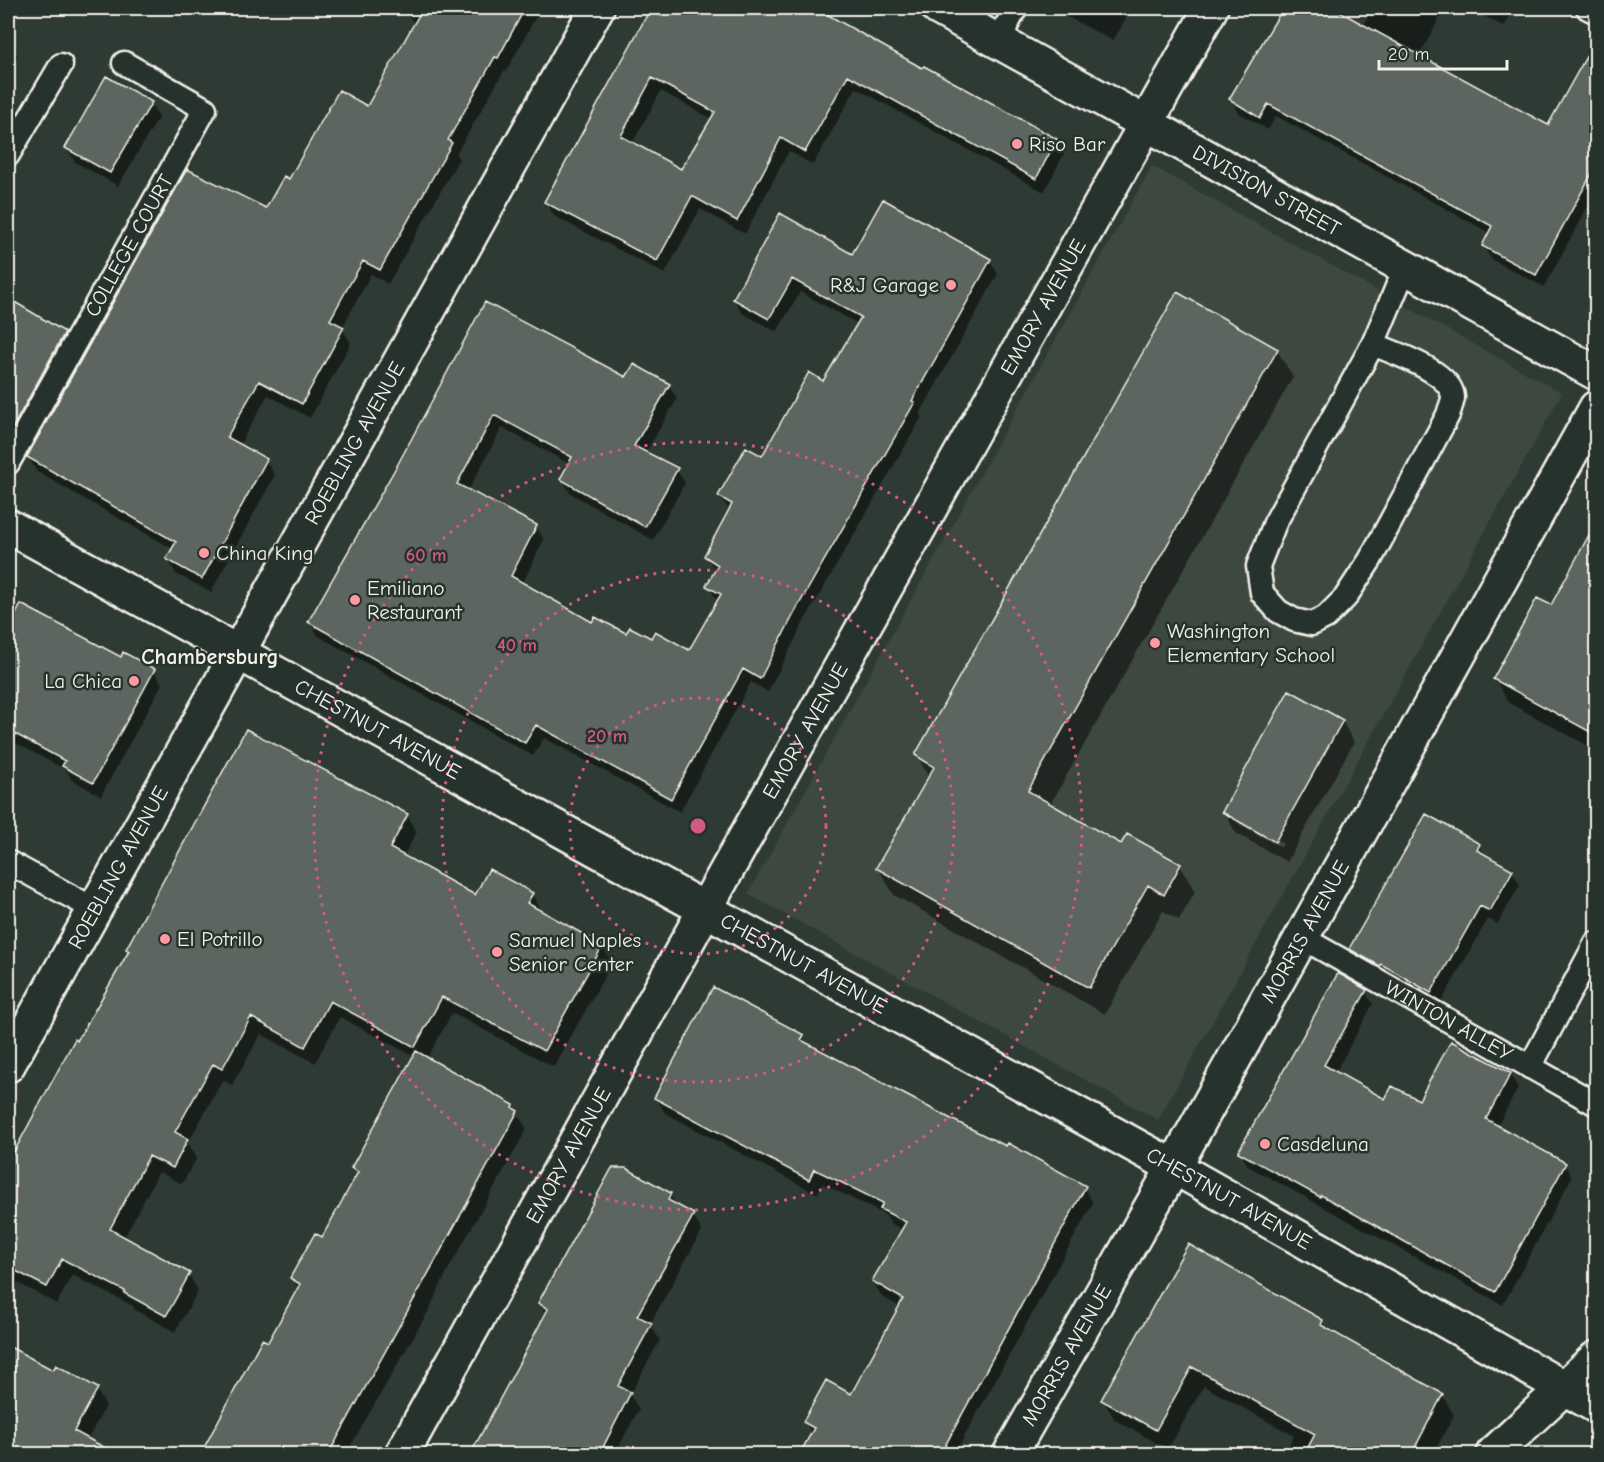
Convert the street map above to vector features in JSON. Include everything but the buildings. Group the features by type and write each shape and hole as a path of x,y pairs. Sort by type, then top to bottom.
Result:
{"street":[{"name":"ROEBLING AVENUE","path":"8,1065 597,8"},
{"name":"DIVISION STREET","path":"938,8 1596,373"},
{"name":"EMORY AVENUE","path":"402,1455 705,908 1211,8"},
{"name":"MORRIS AVENUE","path":"1010,1455 1174,1167 1596,408"},
{"name":"CHESTNUT AVENUE","path":"8,526 1174,1167 1596,1406"},
{"path":"1493,1455 1596,1358"}],"lane":[{"path":"998,40 1016,8"},
{"path":"1588,8 1596,12"},
{"name":"COLLEGE COURT","path":"8,463 206,109 124,63"},
{"path":"8,155 61,65"},
{"path":"1372,344 1432,370 1448,384 1453,397 1448,415 1370,560 1345,598 1326,617 1312,624 1294,620 1278,611 1262,593 1258,566 1275,523 1372,344 1405,268"},
{"path":"8,862 94,909"},
{"name":"WINTON ALLEY","path":"1301,937 1596,1104"},
{"path":"1530,1067 1596,943"}],"shaded area":[{"name":"Washington Elementary School","path":"1152,166 1562,393 1158,1120 748,894"}],"place":[{"name":"Riso Bar","path":"1017,144"},
{"name":"R&J Garage","path":"951,285"},
{"name":"China King","path":"204,553"},
{"name":"Emiliano Restaurant","path":"355,600"},
{"name":"Washington Elementary School","path":"1155,643"},
{"name":"La Chica","path":"134,681"},
{"name":"El Potrillo","path":"165,939"},
{"name":"Samuel Naples Senior Center","path":"497,952"},
{"name":"Casdeluna","path":"1265,1144"}],"district":[{"name":"Chambersburg","path":"210,657"}]}
